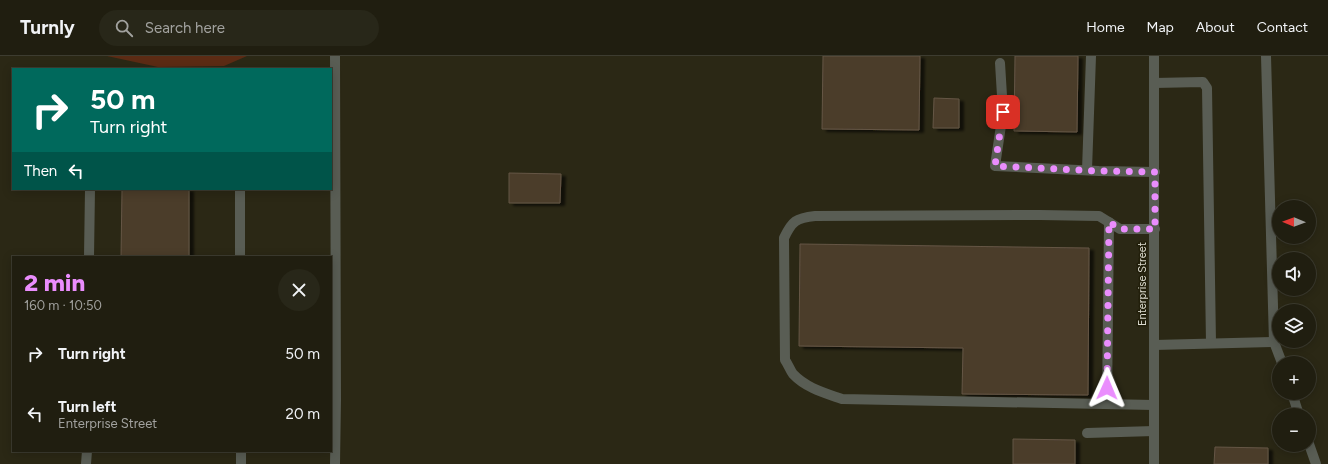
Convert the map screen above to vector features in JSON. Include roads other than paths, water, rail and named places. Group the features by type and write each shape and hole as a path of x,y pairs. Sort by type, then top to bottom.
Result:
{"street":[{"path":"334,56 333,327 335,464"},
{"path":"1087,170 1091,56"},
{"name":"Enterprise Street","path":"1154,56 1154,464"},
{"path":"1266,56 1273,304"},
{"path":"1000,63 1003,112 995,166 1155,172"},
{"path":"1154,83 1203,82 1207,88 1211,343"},
{"path":"89,256 90,190"},
{"path":"240,190 240,256"},
{"path":"1154,405 842,399 824,393 807,385 792,374 785,360 784,238 790,225 802,217 815,216 1099,216 1120,229 1155,229"},
{"path":"1107,404 1109,222"},
{"path":"1154,345 1272,342"},
{"path":"1087,433 1154,431"},
{"path":"86,452 86,464"},
{"path":"241,452 241,464"},
{"path":"1312,452 1316,464"}]}
